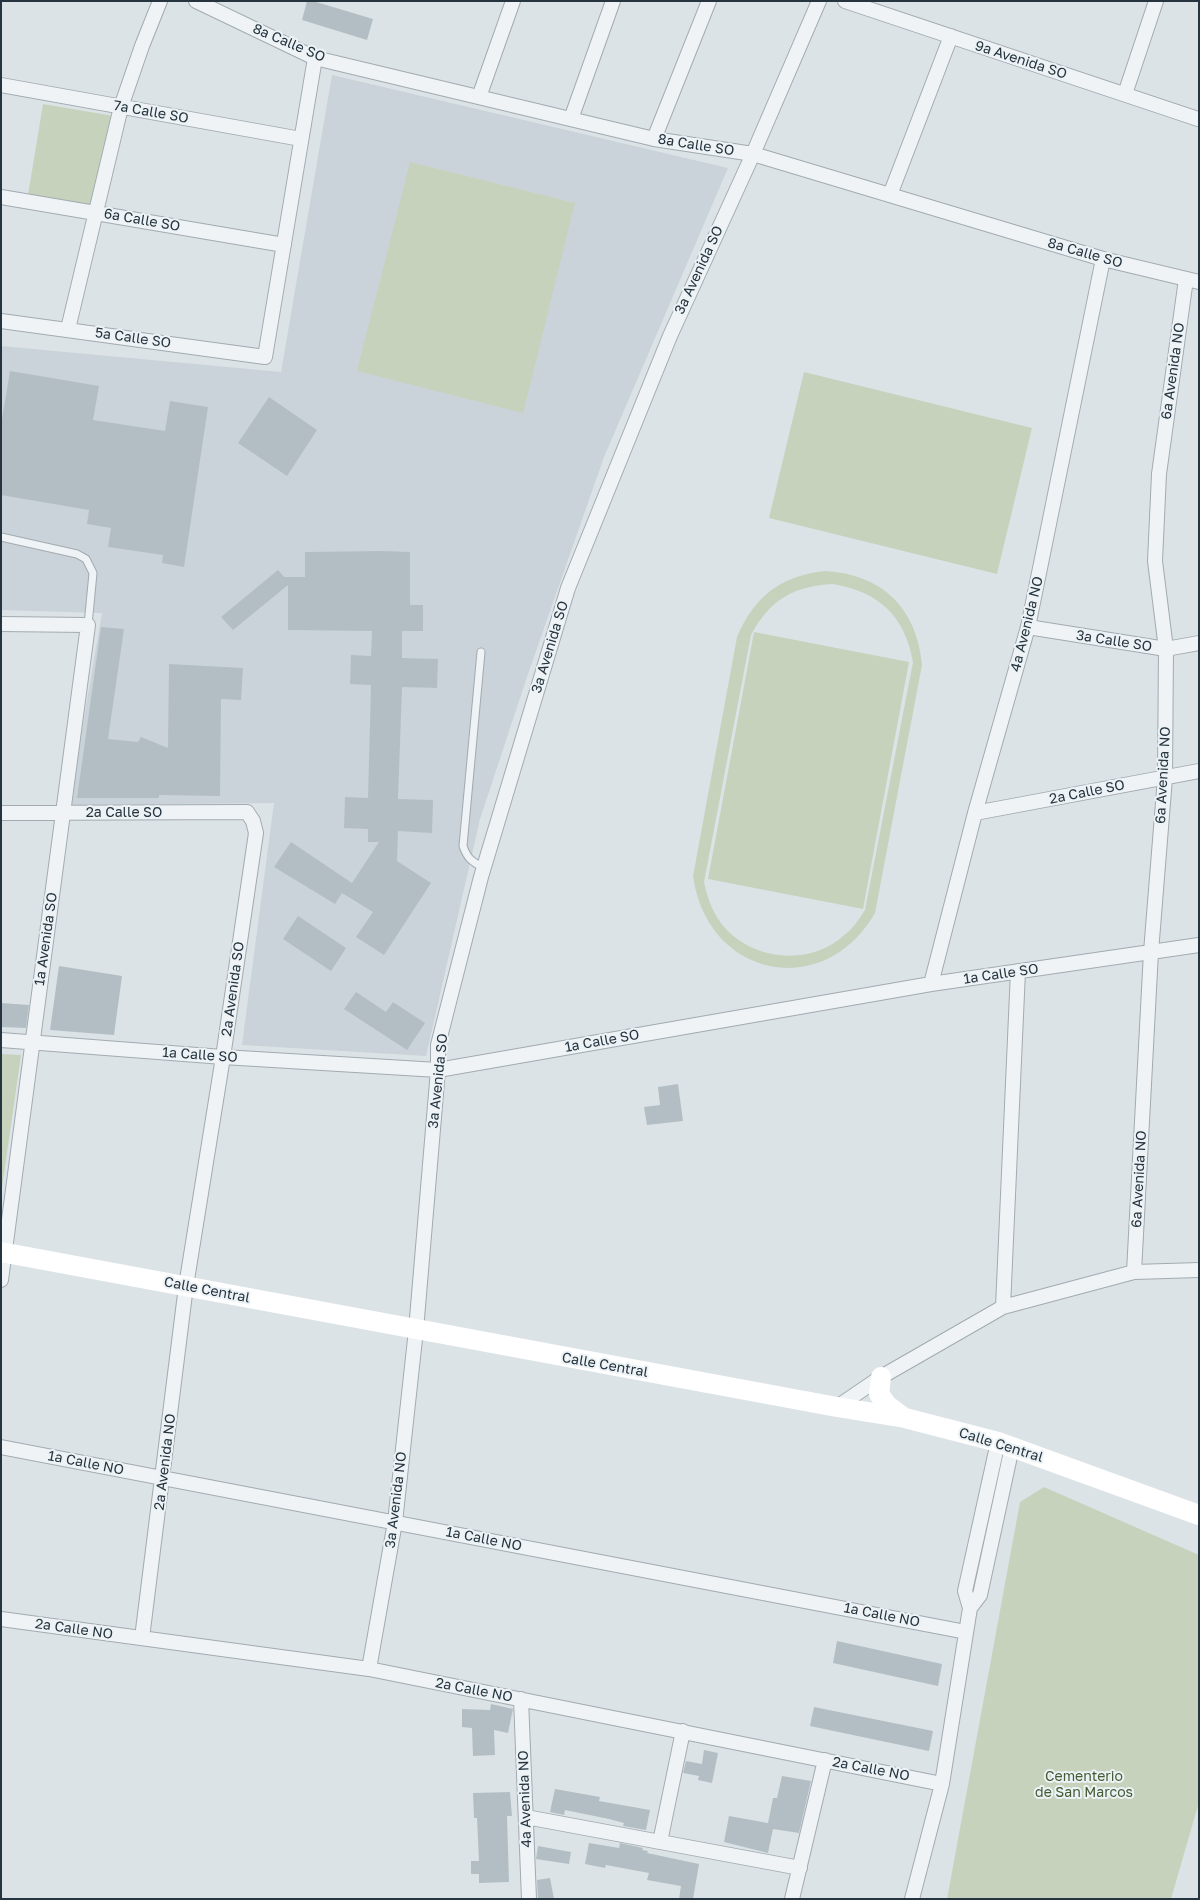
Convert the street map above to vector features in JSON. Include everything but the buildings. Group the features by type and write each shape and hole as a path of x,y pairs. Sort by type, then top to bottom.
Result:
{"main road":[{"name":"Calle Central","path":"3,1252 416,1330 904,1418 1005,1444 1199,1515"},
{"path":"881,1377 879,1394 887,1405 904,1418"}],"street":[{"path":"68,329 121,107 160,1"},
{"name":"8a Calle SO","path":"196,1 315,58 654,138 752,154 1103,259 1192,281"},
{"path":"479,97 513,1"},
{"path":"571,119 613,1"},
{"path":"654,138 709,1"},
{"name":"3a Avenida SO","path":"416,1330 438,1070 438,1045 484,868 568,588 670,336 819,1"},
{"name":"9a Avenida SO","path":"845,1 1198,119"},
{"path":"1124,94 1156,1"},
{"path":"890,195 951,36"},
{"path":"284,245 315,58"},
{"name":"7a Calle SO","path":"1,85 301,139"},
{"name":"6a Calle SO","path":"1,197 284,245"},
{"name":"5a Calle SO","path":"1,321 265,357 284,245"},
{"name":"4a Avenida NO","path":"931,984 975,813 1028,627 1103,259"},
{"name":"6a Avenida NO","path":"1134,1272 1151,952 1165,778 1166,649 1155,562 1159,474 1192,281"},
{"path":"1,624 88,625"},
{"name":"1a Avenida SO","path":"1,1280 3,1252 88,625"},
{"name":"3a Calle SO","path":"1028,627 1166,649 1199,643"},
{"name":"2a Calle SO","path":"975,813 1199,771"},
{"name":"2a Calle SO","path":"1,813 247,812"},
{"name":"2a Avenida SO","path":"186,1286 223,1057 256,833 253,821 247,812"},
{"name":"1a Calle SO","path":"1,1040 223,1057 438,1070 931,984 1199,945"},
{"path":"1003,1307 1018,971"},
{"path":"837,1407 881,1377 1003,1307 1134,1272 1199,1270"},
{"name":"2a Avenida NO","path":"142,1638 186,1286"},
{"name":"3a Avenida NO","path":"369,1669 395,1522 416,1330"},
{"path":"912,1899 942,1784 970,1608 965,1591 1005,1444"},
{"name":"1a Calle NO","path":"1,1447 966,1632"},
{"name":"2a Calle NO","path":"1,1619 369,1669 942,1784"},
{"name":"4a Avenida NO","path":"522,1699 529,1899"},
{"path":"660,1842 683,1732"},
{"path":"792,1899 826,1760"},
{"path":"526,1817 800,1868"}],"lane":[{"path":"1,537 77,554 86,559 93,573 88,625"},
{"path":"481,652 463,846 466,856 474,864 484,868"}],"shaded area":[{"path":"332,75 728,168 604,457 528,674 480,819 426,1056 242,1045 274,803 69,805 102,613 1,610 1,346 281,372"}],"green space":[{"path":"43,104 114,116 95,207 28,195"},
{"path":"410,162 575,203 523,413 357,371"},
{"path":"804,372 1032,428 997,574 769,518"},
{"path":"825,571 864,579 879,587 893,598 904,611 913,627 919,645 922,665 875,913 853,941 827,959 799,967 770,966 743,956 720,937 703,911 693,876 737,637 752,610 771,590 782,583","holes":["833,584 864,593 876,600 896,619 904,632 913,662 865,910 850,930 830,945 816,952 784,956 768,953 753,948 727,930 718,920 712,908 704,882 751,635 766,613 784,597 794,592 819,585"]},
{"path":"754,632 909,662 863,909 708,879"},
{"path":"1,1054 21,1055 1,1195"},
{"name":"Cementerio de San Marcos","path":"1044,1487 1199,1555 1199,1802 1171,1899 947,1899 1020,1502"}]}
